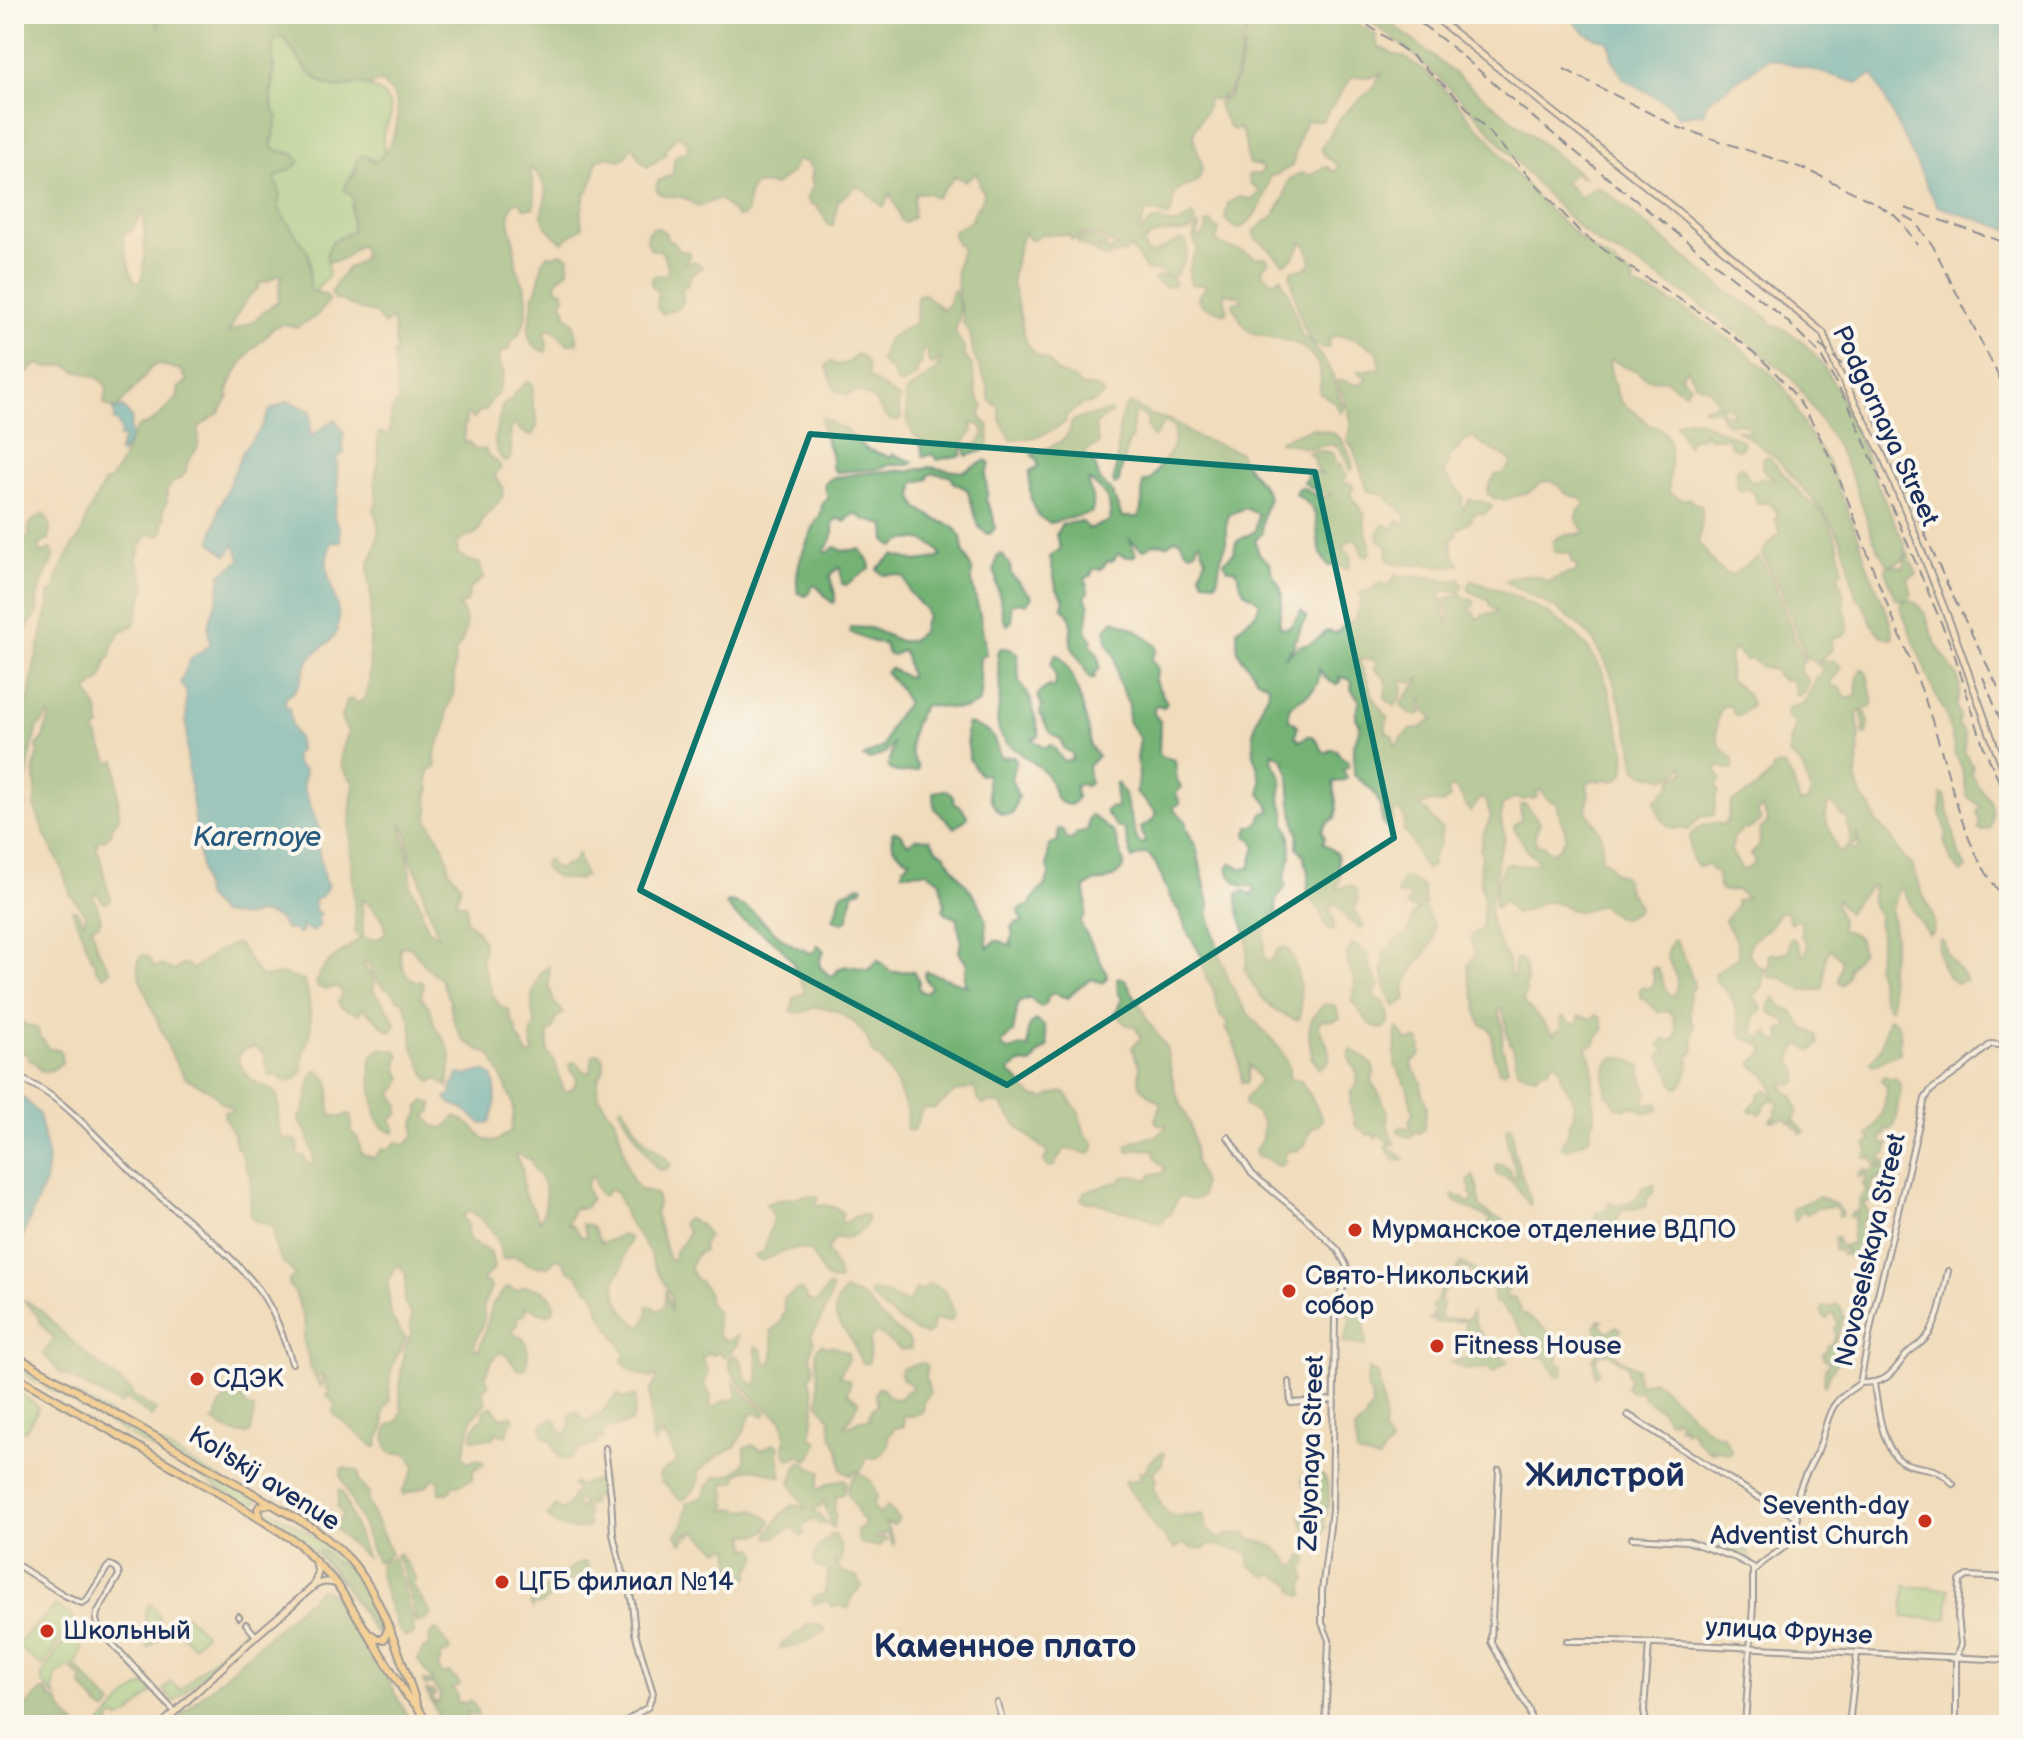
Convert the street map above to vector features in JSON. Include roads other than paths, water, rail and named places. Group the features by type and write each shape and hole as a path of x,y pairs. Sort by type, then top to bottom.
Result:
{"main road":[{"name":"Podgornaya Street","path":"1431,14 1676,210 1823,333 1836,367 1882,454 1907,514 2009,780"},
{"name":"Kol'skij avenue","path":"14,1355 313,1528 345,1555 369,1586 388,1625 417,1706"},
{"name":"Kol'skij avenue","path":"14,1375 298,1543 337,1584 428,1725"},
{"path":"260,1518 260,1506 271,1504"},
{"path":"314,1559 318,1573 314,1586"},
{"path":"161,1725 314,1586 320,1582 337,1584"},
{"path":"365,1627 381,1640 387,1634 388,1625"}],"street":[{"name":"Novoselskaya Street","path":"1754,1571 1784,1547 1795,1533 1797,1495 1821,1442 1832,1406 1844,1393 1860,1383 1873,1315 1925,1099 1931,1090 1991,1044 2009,1046"},
{"path":"14,1076 72,1114 252,1281 280,1325 292,1363"},
{"name":"Zelyonaya Street","path":"1228,1137 1252,1174 1338,1250 1349,1280 1343,1286 1337,1304 1332,1400 1332,1510 1322,1591 1322,1623 1329,1640 1325,1725"},
{"path":"1860,1383 1887,1379 1909,1351 1927,1337 1937,1316 1948,1271"},
{"path":"1289,1382 1291,1403 1332,1400"},
{"path":"1873,1383 1881,1423 1893,1452 1901,1461 1930,1468 1953,1484"},
{"path":"1628,1415 1797,1518"},
{"path":"605,1448 613,1534 632,1603 638,1649 653,1693 648,1707 620,1725"},
{"path":"1499,1470 1491,1642 1529,1710 1532,1725"},
{"path":"1632,1538 1687,1541 1753,1567 1745,1725"},
{"path":"14,1563 82,1603 107,1568 110,1565 115,1567 119,1575 97,1613 99,1629 175,1712"},
{"path":"1956,1725 1956,1658 1961,1644 1958,1616 1960,1581 1967,1576 2009,1578"},
{"path":"246,1624 256,1636"},
{"name":"улица Фрунзе","path":"1567,1641 2009,1660"},
{"path":"1646,1725 1644,1710 1649,1643"},
{"path":"1849,1725 1857,1653"},
{"path":"997,1703 1004,1725"},
{"path":"501,1725 511,1721 519,1725"}],"water":[{"path":"1570,14 2009,14 2009,230 1937,206 1873,74 1858,83 1769,58 1706,103 1704,113 1678,117 1671,106 1624,79 1611,57 1612,49 1607,41 1585,32"},
{"name":"Karernoye","path":"288,401 311,411 310,437 335,419 345,435 342,440 344,453 337,458 338,498 334,511 341,541 333,541 327,564 338,608 337,631 308,662 298,687 286,697 285,706 289,707 292,727 298,738 299,751 294,755 297,765 305,770 303,786 320,831 318,848 328,885 321,897 314,900 315,910 321,915 317,920 320,925 313,932 301,926 302,933 297,934 296,930 286,930 278,918 260,913 245,917 220,914 205,896 187,759 186,692 180,683 191,658 210,645 208,626 218,596 221,574 240,560 235,544 227,555 211,542 219,508 244,449 260,430 270,410"},
{"path":"123,407 132,418 131,438 121,454 118,453 124,438 119,437 121,432 113,420 113,410"},
{"path":"483,1071 492,1075 496,1099 490,1122 481,1124 446,1098 451,1094 458,1074"},
{"path":"14,1092 20,1094 39,1114 48,1160 45,1183 14,1257"}],"railway":[{"path":"1351,14 1406,51 1456,96 1579,231 1743,343 1788,387 1815,429 1848,502 1921,688 1970,841 1980,862 2009,904"},
{"path":"1406,14 1454,49 1561,140 1783,317 1819,353 1851,410 1954,653 1983,745 2009,804"},
{"path":"1564,69 1677,127 1808,170 1875,203 1894,215 1917,245"},
{"path":"1905,208 2009,244"},
{"path":"1904,216 1914,221 1933,246 2009,397"},
{"path":"1819,345 1844,366 1863,393 1947,584 1999,689"},
{"path":"1983,677 2009,741"}],"place":[{"name":"Мурманское отделение ВДПО","path":"1355,1230"},
{"name":"Свято-Никольский собор","path":"1289,1291"},
{"name":"Fitness House","path":"1437,1346"},
{"name":"СДЭК","path":"197,1379"},
{"name":"Seventh-day Adventist Church","path":"1925,1521"},
{"name":"ЦГБ филиал №14","path":"502,1582"},
{"name":"Школьный","path":"47,1631"}],"district":[{"name":"Жилстрой","path":"1605,1475"},
{"name":"Каменное плато","path":"1005,1646"}]}
